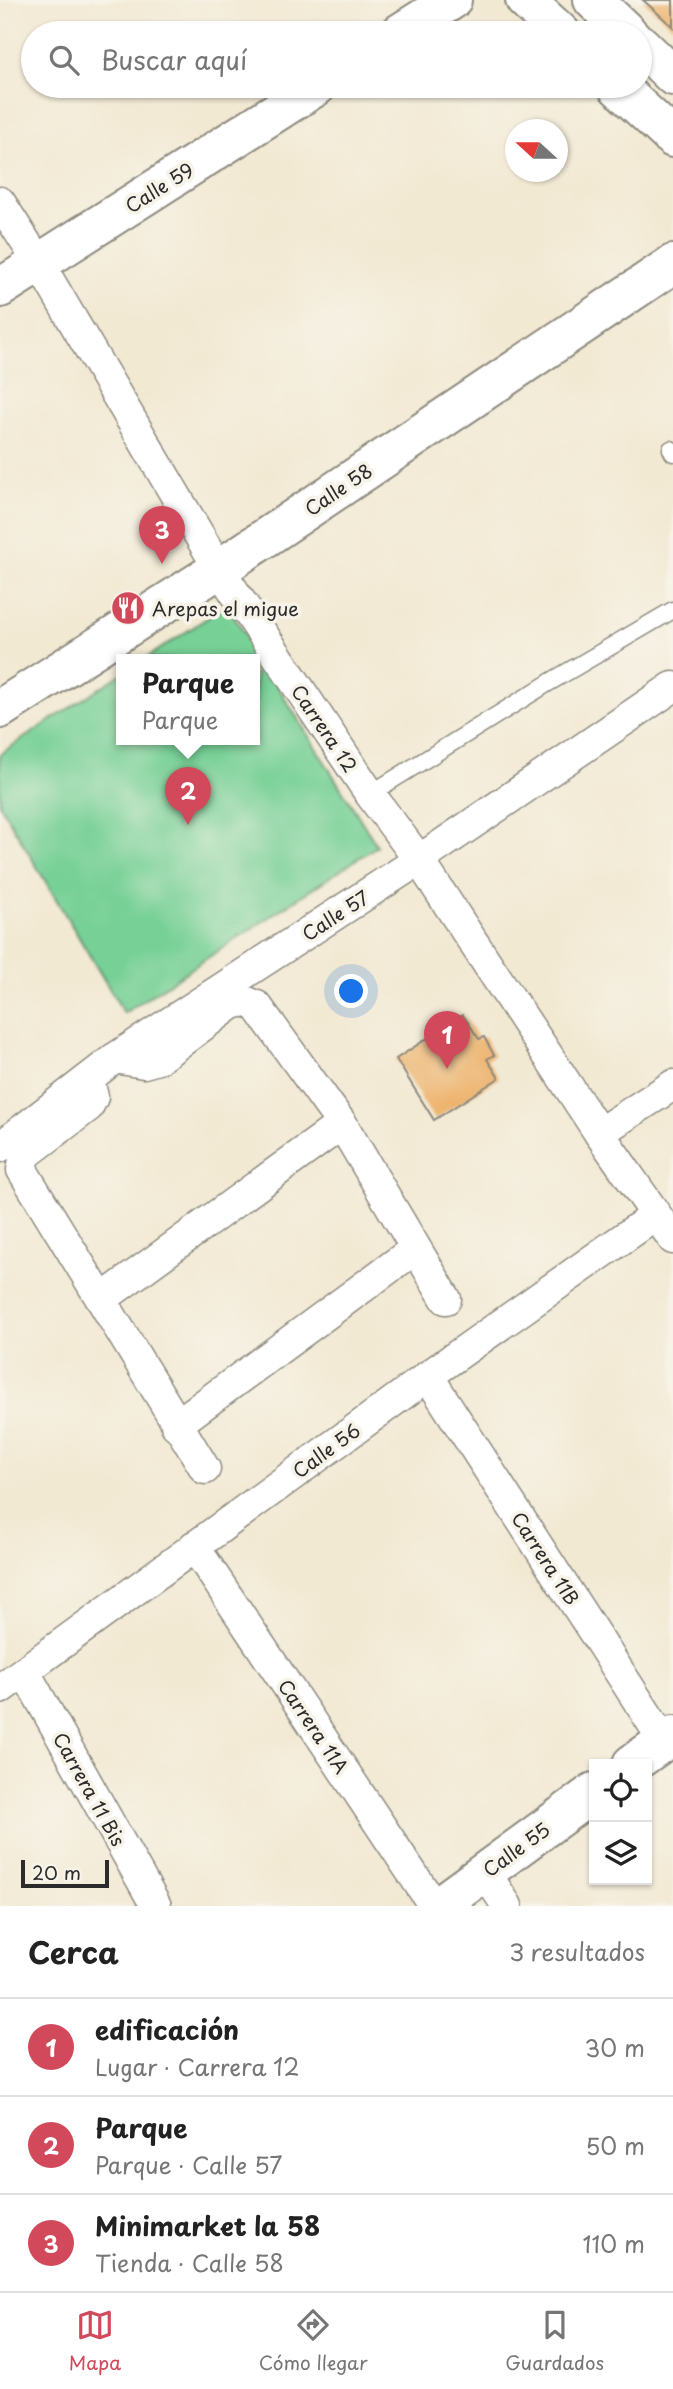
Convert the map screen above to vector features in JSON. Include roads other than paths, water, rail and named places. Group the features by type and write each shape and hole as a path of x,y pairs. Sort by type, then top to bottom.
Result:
{"street":[{"path":"419,21 452,0"},
{"path":"525,0 548,21"},
{"path":"593,0 615,21"},
{"path":"652,56 673,76"},
{"name":"Calle 59","path":"0,288 298,98"},
{"path":"630,98 673,138"},
{"name":"Carrera 12","path":"0,202 39,263 219,569 370,794 419,860 599,1133 665,1227"},
{"name":"Calle 58","path":"0,709 219,569 673,264"},
{"name":"Calle 57","path":"0,1147 116,1058 419,860 673,687"},
{"path":"116,1058 144,1063 158,1059 232,1004 245,1001 257,1006 342,1124 446,1299"},
{"path":"89,1080 93,1097 88,1107 25,1155 22,1170 205,1469"},
{"path":"599,1133 673,1085"},
{"path":"102,1299 342,1124"},
{"name":"Calle 56","path":"0,1689 428,1376 665,1227"},
{"path":"176,1425 415,1249"},
{"name":"Carrera 11B","path":"428,1376 668,1738"},
{"name":"Carrera 11A","path":"194,1546 436,1906"},
{"name":"Carrera 11 Bis","path":"25,1672 156,1906"},
{"path":"639,1759 668,1738"},
{"name":"Calle 55","path":"436,1906 589,1796"},
{"path":"485,1872 507,1906"}],"lane":[{"path":"370,794 550,682 673,610"}],"place":[{"name":"Minimarket la 58","path":"162,564"},
{"name":"Arepas el migue","path":"128,608"},
{"name":"Parque","path":"188,825"},
{"name":"edificación","path":"447,1069"}]}
